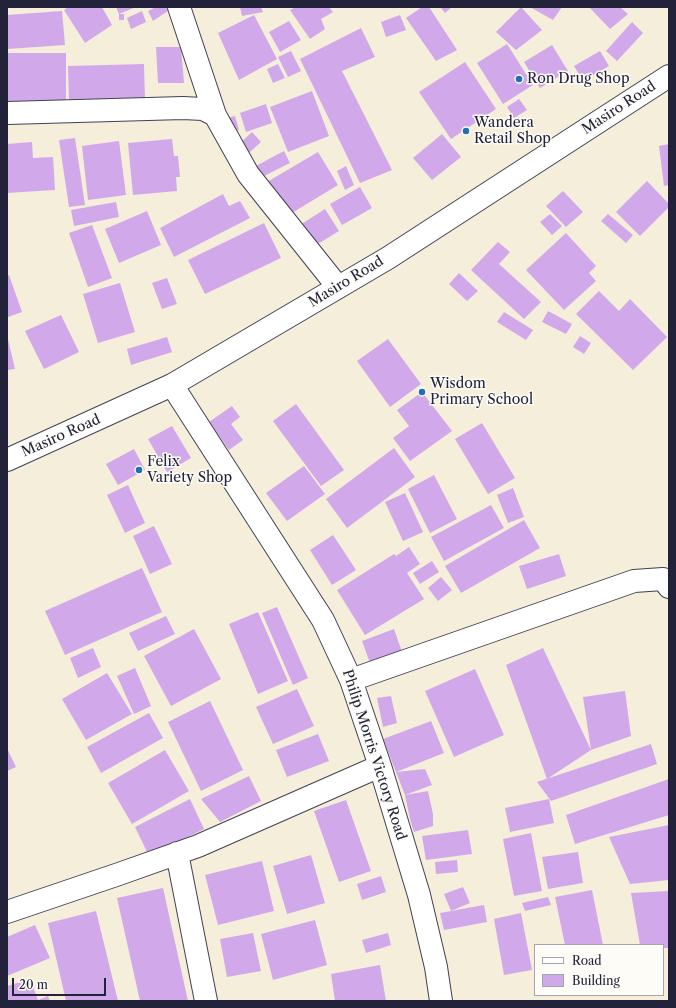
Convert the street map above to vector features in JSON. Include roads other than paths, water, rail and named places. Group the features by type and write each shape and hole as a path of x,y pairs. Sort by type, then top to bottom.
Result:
{"street":[{"path":"179,7 215,115 248,174 338,287"},
{"name":"Masiro Road","path":"7,460 172,385 388,258 669,76"},
{"path":"7,113 183,108 203,109 215,115"},
{"name":"Philip Morris Victory Road","path":"172,385 322,620 352,680 419,895 436,967 441,1001"},
{"path":"352,680 634,581 663,579 669,587"},
{"path":"7,912 198,846 380,766"},
{"path":"177,854 206,1001"}],"place":[{"name":"Ron Drug Shop","path":"519,79"},
{"name":"Wandera Retail Shop","path":"466,131"},
{"name":"Wisdom Primary School","path":"422,392"},
{"name":"Felix Variety Shop","path":"139,470"}]}
